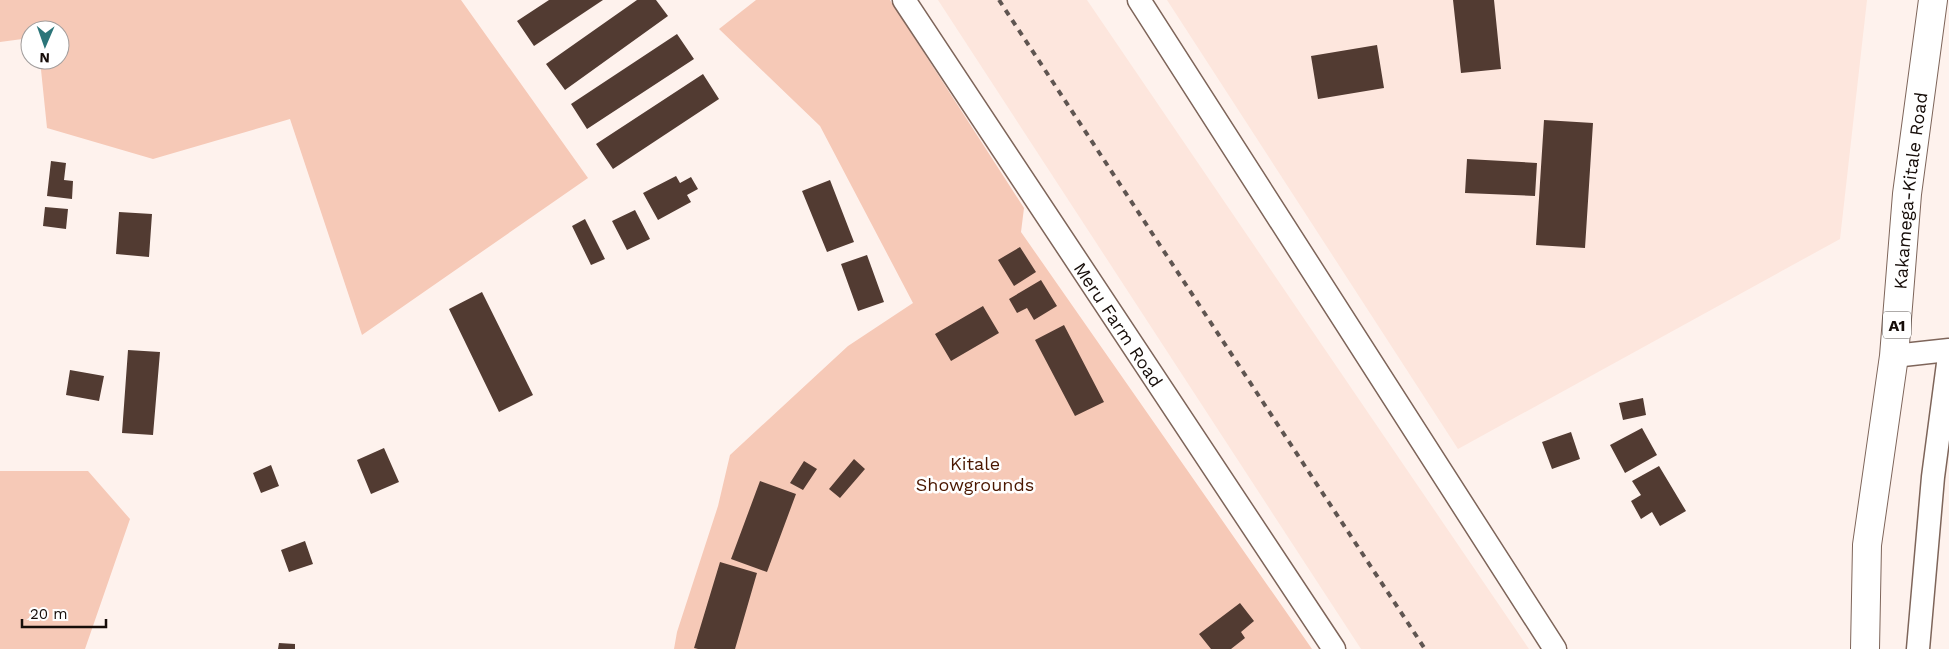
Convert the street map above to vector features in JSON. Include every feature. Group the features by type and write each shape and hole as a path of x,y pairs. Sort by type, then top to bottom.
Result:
{"highway":[{"name":"Kakamega-Kitale Road","path":"1865,649 1867,545 1894,356 1907,194 1933,0"}],"street":[{"name":"Meru Farm Road","path":"904,0 1334,649"},
{"path":"1139,0 1555,649"},
{"path":"1894,356 1949,350"},
{"path":"1918,649 1943,450 1949,356"}],"shaded area":[{"path":"938,0 1087,0 1529,649 1361,649"},
{"path":"1167,0 1867,0 1840,239 1458,449"}],"green space":[{"path":"0,0 461,0 588,178 362,335 290,119 153,159 47,128 41,70 70,70 70,20 20,20 20,39 0,42"},
{"name":"Kitale Showgrounds","path":"756,0 890,0 1024,208 1021,232 1312,649 674,649 677,632 718,506 730,455 848,346 913,303 820,126 719,29"},
{"path":"0,471 88,471 130,519 85,649 0,649"}],"building":[{"path":"549,0 603,0 534,46 517,21"},
{"path":"637,0 656,0 668,16 565,90 546,64"},
{"path":"1453,0 1494,0 1501,69 1461,73"},
{"path":"677,34 694,59 587,129 571,104"},
{"path":"1377,45 1384,88 1318,99 1311,56"},
{"path":"703,74 719,99 613,169 596,144"},
{"path":"1544,120 1593,123 1585,248 1536,245"},
{"path":"1467,159 1537,163 1535,196 1465,193"},
{"path":"51,161 66,163 64,180 73,181 72,199 47,196"},
{"path":"676,176 680,183 691,177 698,189 687,195 691,202 658,220 643,193"},
{"path":"830,180 854,242 827,252 802,191"},
{"path":"45,207 68,209 66,229 43,226"},
{"path":"635,210 650,239 627,250 612,221"},
{"path":"119,212 152,214 149,257 116,254"},
{"path":"585,219 605,259 591,265 572,226"},
{"path":"1020,247 1036,272 1014,286 998,260"},
{"path":"867,255 884,302 858,311 841,264"},
{"path":"1041,280 1057,306 1034,320 1027,308 1017,313 1009,299"},
{"path":"482,292 533,395 499,412 449,309"},
{"path":"983,306 999,333 951,361 935,334"},
{"path":"1064,325 1104,402 1075,416 1035,340"},
{"path":"128,350 160,352 153,435 122,433"},
{"path":"70,370 104,376 99,401 66,395"},
{"path":"1643,398 1646,415 1623,420 1619,403"},
{"path":"1642,428 1657,455 1625,473 1610,445"},
{"path":"1571,432 1580,459 1552,469 1542,442"},
{"path":"384,448 399,482 371,494 357,460"},
{"path":"854,459 865,469 840,498 829,489"},
{"path":"804,461 817,469 803,490 790,483"},
{"path":"271,465 279,486 261,493 253,473"},
{"path":"1659,466 1686,511 1660,526 1652,512 1641,519 1631,501 1641,495 1632,481"},
{"path":"760,481 796,494 767,572 731,559"},
{"path":"305,541 313,564 289,572 281,550"},
{"path":"720,562 757,573 735,649 694,648"},
{"path":"1240,603 1254,621 1241,632 1245,638 1231,649 1211,649 1199,634"},
{"path":"279,643 295,644 295,649 278,649"}],"railway":[{"path":"999,0 1425,649"}]}
